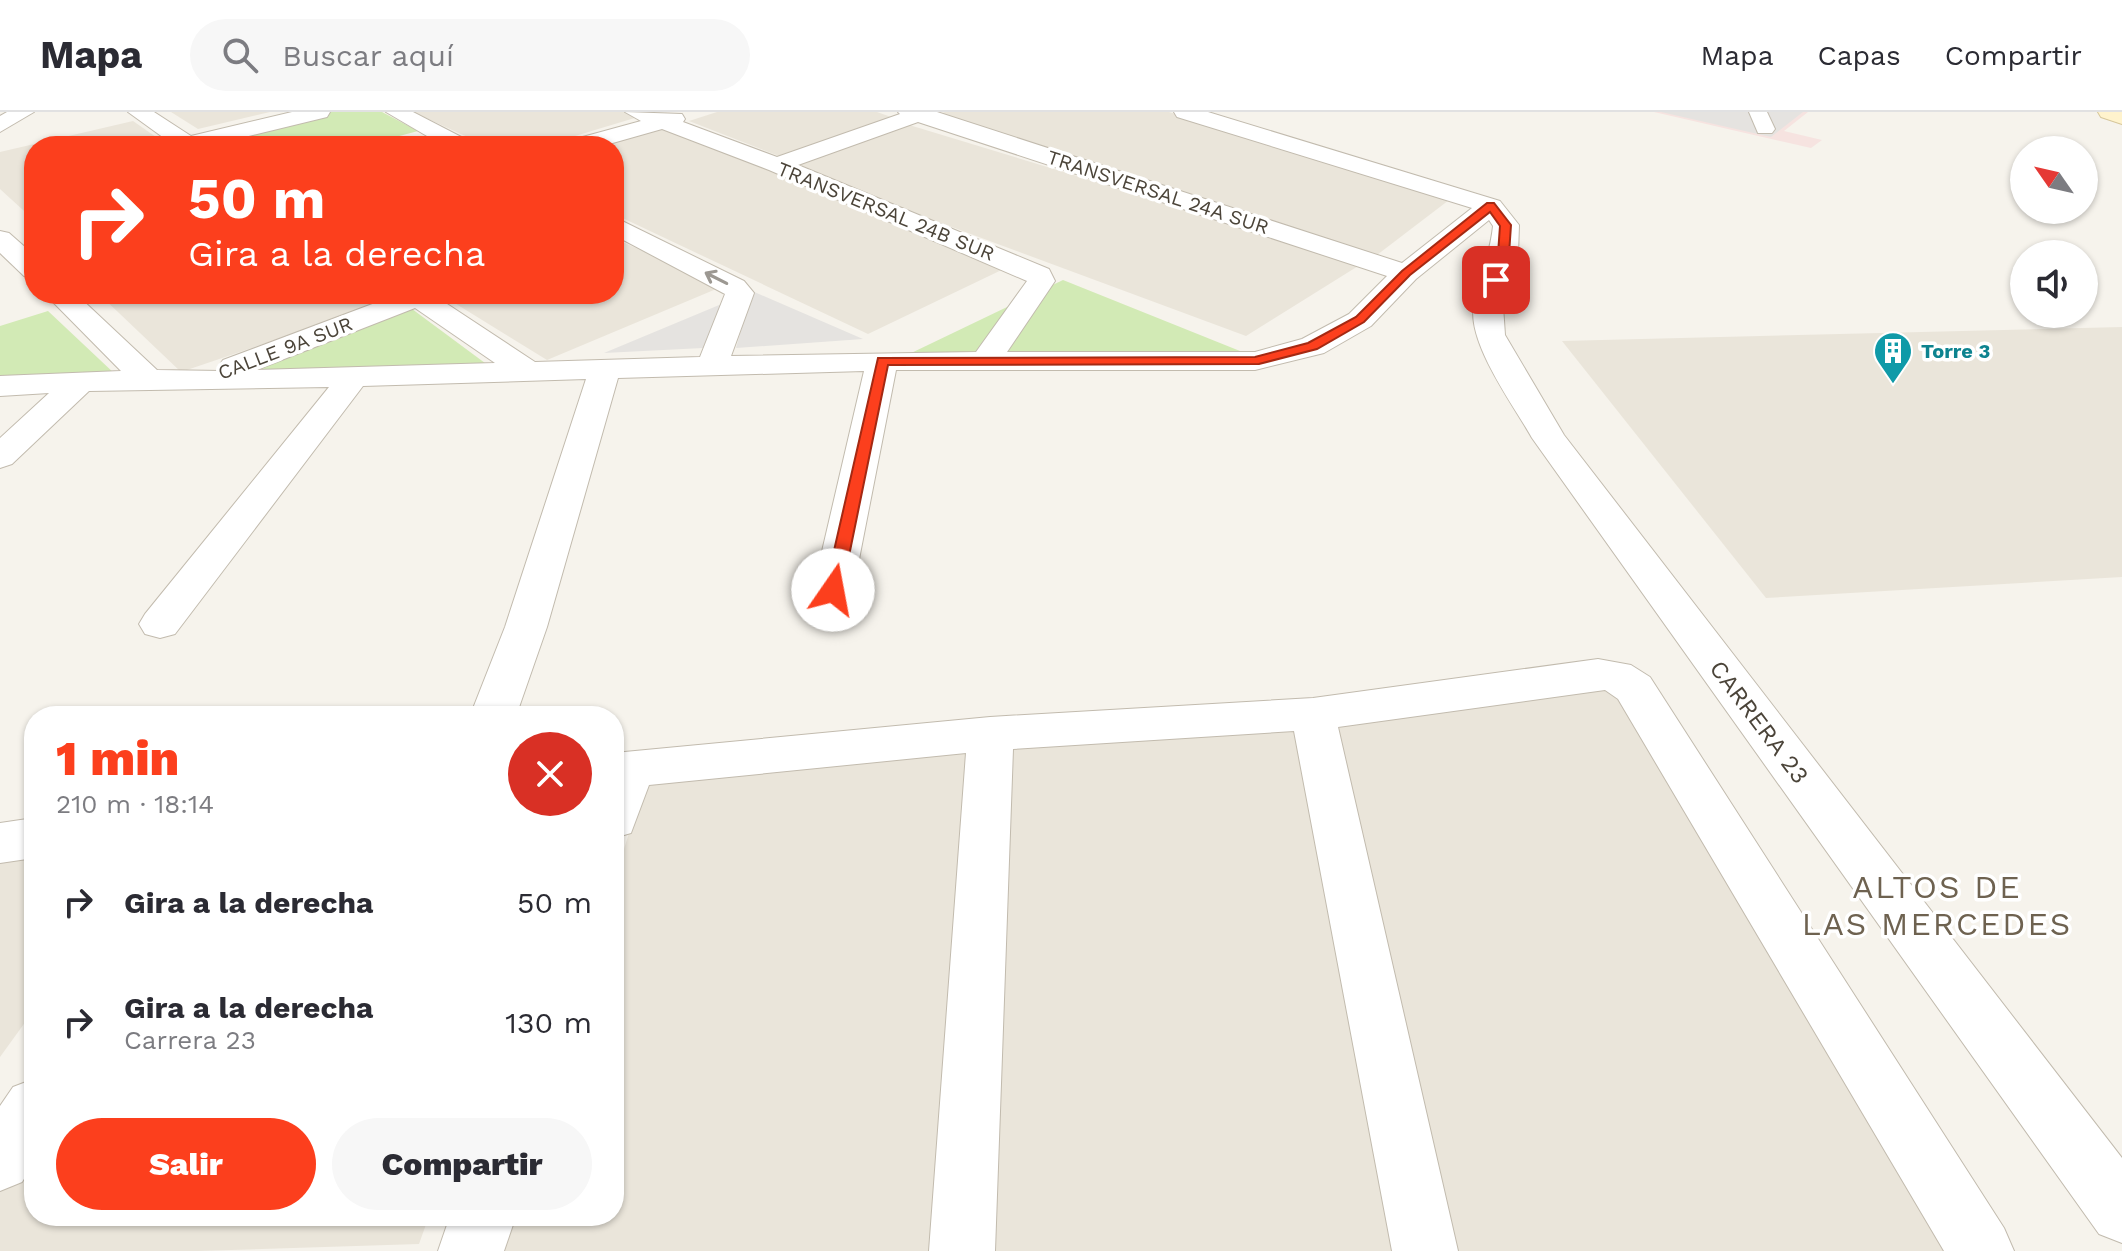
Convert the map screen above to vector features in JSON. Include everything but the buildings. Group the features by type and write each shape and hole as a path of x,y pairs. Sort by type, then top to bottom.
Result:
{"street":[{"path":"0,125 23,112"},
{"path":"139,112 175,136"},
{"path":"224,136 319,112"},
{"path":"397,112 442,136"},
{"name":"TRANSVERSAL 24B SUR","path":"636,112 777,165 1039,275 1041,281 986,360"},
{"path":"612,136 696,112"},
{"path":"1185,112 1491,206"},
{"path":"2109,112 2122,117"},
{"path":"777,165 918,113"},
{"name":"TRANSVERSAL 24A SUR","path":"918,113 1406,273"},
{"path":"0,386 148,379 198,381 882,361 1255,361 1313,346 1360,320 1406,273 1491,206"},
{"name":"CARRERA 23","path":"1491,206 1506,225 1504,254 1488,306 1490,335 1549,438 2122,1211"},
{"path":"624,230 734,287 740,293 712,366"},
{"path":"69,304 148,379"},
{"name":"CALLE 9A SUR","path":"198,381 395,304"},
{"path":"427,304 528,371"},
{"path":"833,590 882,361"},
{"path":"497,706 526,627 605,368"},
{"path":"160,624 356,374"},
{"path":"0,457 80,382"},
{"path":"624,770 990,734 1313,714 1598,674 1616,676 1634,688 1981,1251"},
{"path":"1313,714 1425,1251"},
{"path":"962,1251 990,734"},
{"path":"0,843 24,839"},
{"path":"0,1160 24,1123"},
{"path":"471,1251 480,1226"}],"shaded area":[{"path":"171,112 270,112 198,129"},
{"path":"413,112 626,112 638,117 575,136 465,136"},
{"path":"717,112 877,112 897,119 784,158 689,121"},
{"path":"945,112 1169,112 1453,197 1373,258 932,116"},
{"path":"1654,112 1808,112 1784,131 1822,140 1811,148"},
{"path":"1661,112 1803,112 1771,137"},
{"path":"133,121 155,136 69,136"},
{"path":"906,124 1363,263 1246,336 790,167"},
{"path":"659,126 1012,265 868,334 624,219 624,137"},
{"path":"24,146 24,211 0,189 0,152"},
{"path":"624,243 721,287 547,360 456,304 624,304"},
{"path":"752,291 863,339 736,348"},
{"path":"724,303 703,348 604,353"},
{"path":"110,304 381,304 181,372"},
{"path":"2122,327 2122,577 1766,598 1562,341 2098,328"},
{"path":"1618,683 1959,1251 1454,1251 1323,719"},
{"path":"1300,726 1409,1251 984,1251 1013,744"},
{"path":"969,749 939,1251 494,1251 502,1226 624,1226 624,849 647,777"},
{"path":"24,859 24,1024 0,1057 0,863"},
{"path":"24,1146 24,1226 425,1226 419,1244 198,1251 0,1251 0,1182"}],"green space":[{"path":"331,112 382,112 418,131 399,136 231,136"},
{"path":"1063,280 1240,351 905,356"},
{"path":"408,306 489,366 222,376"},
{"path":"48,311 116,375 0,377 0,326"}],"place":[{"name":"Torre 3","path":"1893,385"}],"district":[{"name":"ALTOS DE LAS MERCEDES","path":"1937,906"}],"route":[{"path":"833,590 882,361 1255,361 1284,354 1313,346 1360,320 1406,273 1491,206 1506,225 1504,254 1496,280"}]}
